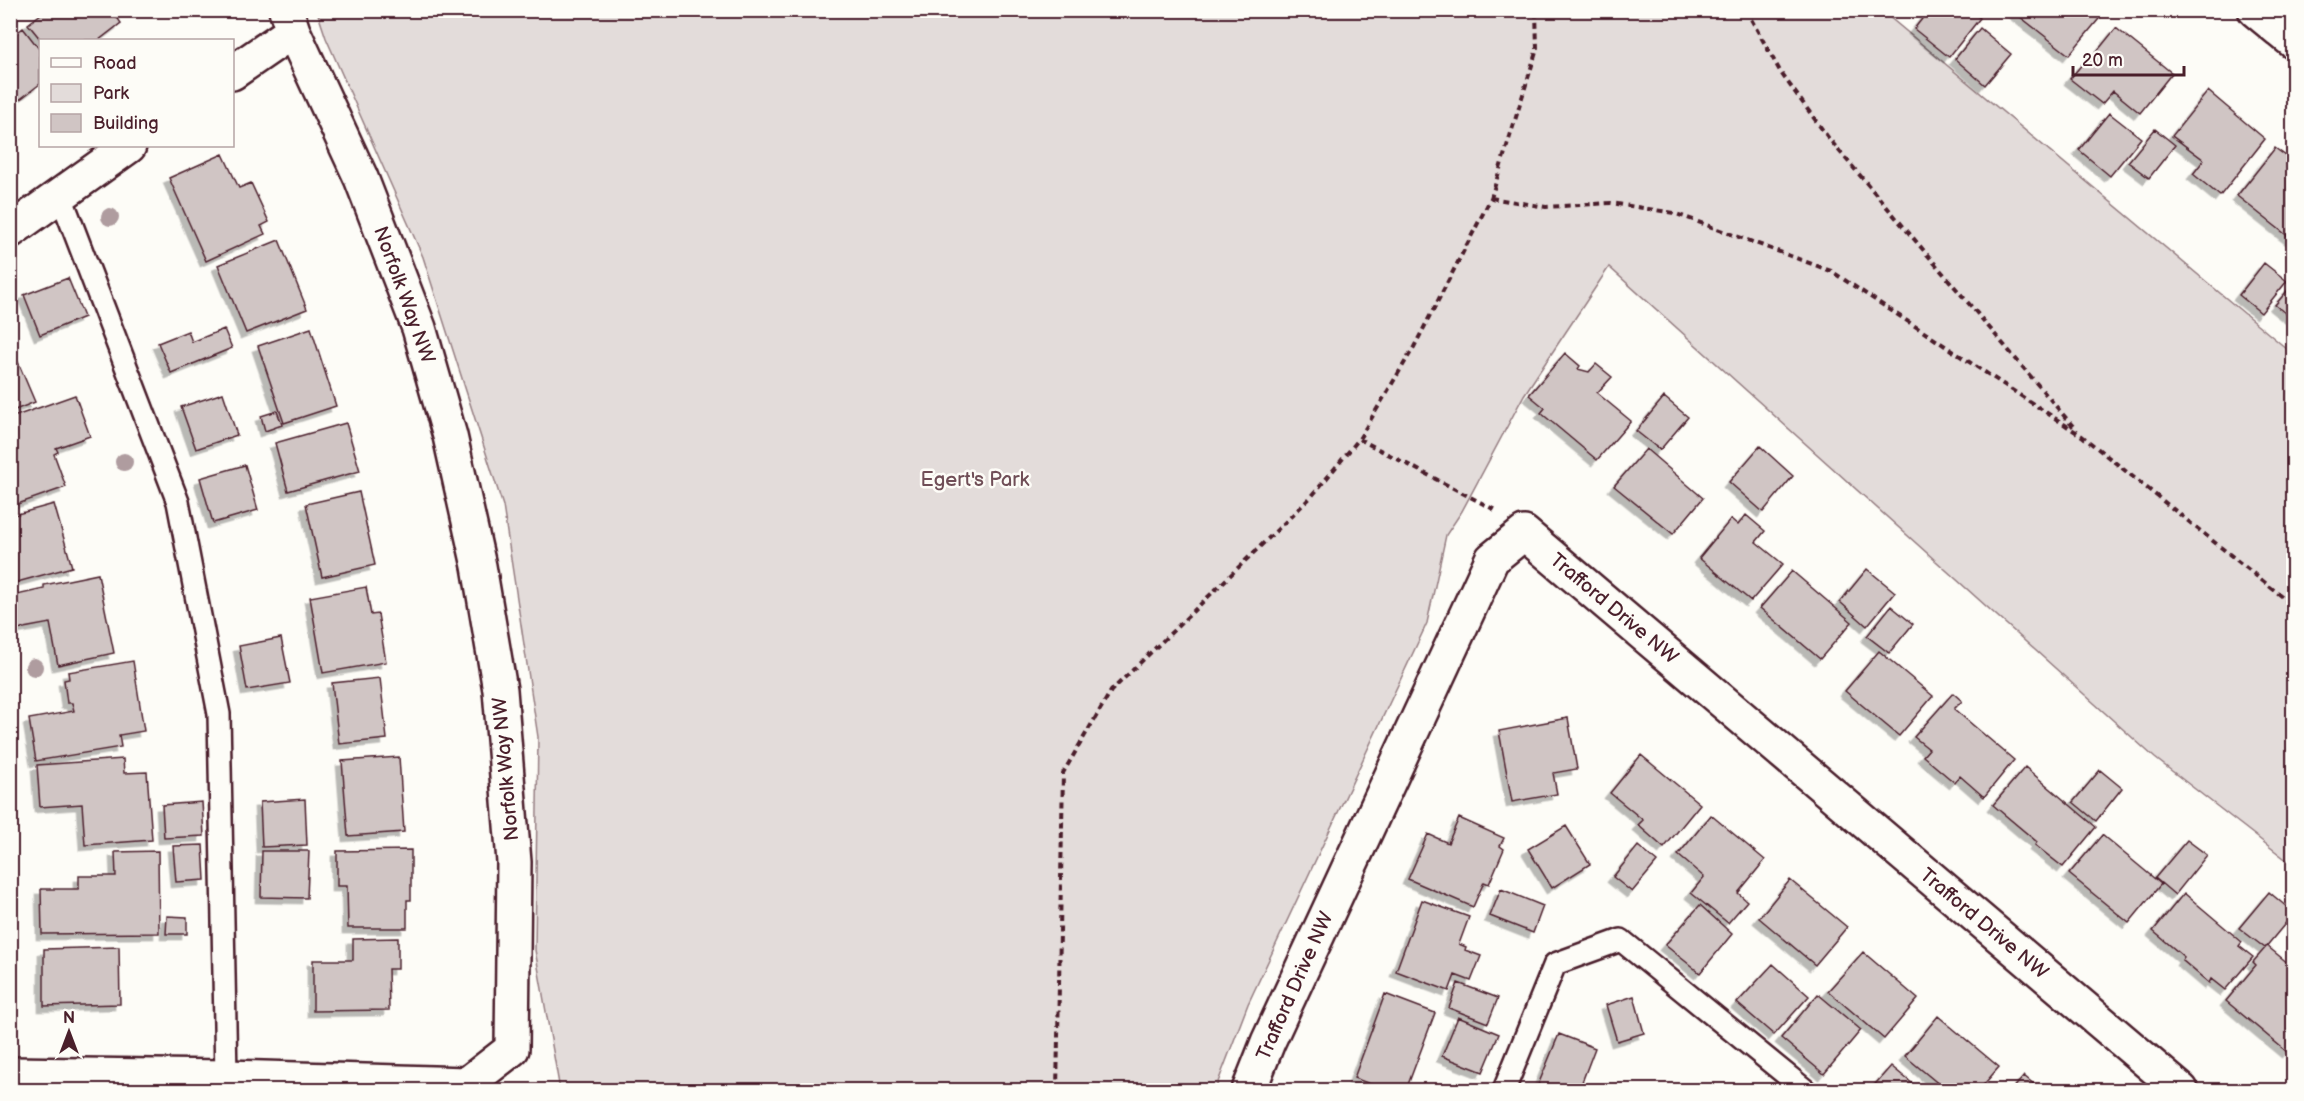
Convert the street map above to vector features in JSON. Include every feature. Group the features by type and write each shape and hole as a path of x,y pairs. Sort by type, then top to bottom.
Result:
{"street":[{"path":"2255,10 2294,42"},
{"path":"234,71 289,21"},
{"name":"Norfolk Way NW","path":"10,1074 467,1084 512,1049 514,862 500,690 479,566 450,436 419,328 360,178 289,21"},
{"path":"10,231 128,147"},
{"name":"Trafford Drive NW","path":"1250,1090 1268,1042 1492,559 1524,533 2181,1090"}],"lane":[{"path":"60,194 178,502 219,714 226,1077"},
{"path":"1504,1090 1555,963 1621,940 1805,1090"}],"path":[{"path":"1057,1090 1063,773 1111,691 1312,496 1359,439 1414,347 1491,198 1537,49 1536,10"},
{"path":"1746,10 1781,73 1830,140 2082,436"},
{"path":"1491,198 1546,207 1611,203 1674,213 1831,271 2082,436 2294,606"},
{"path":"1359,439 1492,507 1524,533"}],"green space":[{"name":"Egert's Park","path":"317,11 1882,11 2293,354 2293,865 2155,758 1609,267 1524,395 1462,511 1446,535 1427,623 1248,1004 1215,1090 560,1090 535,950 538,737 503,506 423,257 326,38"}],"building":[{"path":"46,10 112,10 121,23 100,39 40,39 28,24"},
{"path":"1929,10 1970,10 1980,18 1949,57 1914,29"},
{"path":"2015,10 2099,10 2103,14 2069,55 2014,12"},
{"path":"23,28 39,49 39,85 10,107 10,38"},
{"path":"1980,28 2011,54 1985,85 1955,59"},
{"path":"2116,28 2172,73 2140,113 2113,91 2102,104 2070,79 2083,63 2086,65"},
{"path":"2208,91 2265,139 2220,196 2193,174 2204,160 2172,136"},
{"path":"2109,113 2141,138 2110,176 2079,150"},
{"path":"2155,129 2175,145 2149,178 2128,162"},
{"path":"2275,148 2294,162 2294,241 2237,196"},
{"path":"223,154 239,188 251,183 269,222 261,226 265,234 206,261 169,178"},
{"path":"279,240 307,309 246,333 218,265"},
{"path":"2264,263 2287,281 2261,313 2239,295"},
{"path":"68,278 84,317 40,335 24,295"},
{"path":"2294,283 2294,320 2275,305"},
{"path":"311,328 336,406 284,423 258,346"},
{"path":"224,329 232,348 171,373 158,343 188,331 192,342"},
{"path":"1565,353 1580,366 1578,369 1589,372 1596,364 1612,377 1597,393 1631,421 1597,460 1541,413 1545,408 1529,395"},
{"path":"18,362 35,402 10,412 10,365"},
{"path":"223,393 237,435 196,449 181,407"},
{"path":"75,395 90,436 56,448 58,452 54,454 66,487 12,506 10,418"},
{"path":"1664,397 1688,417 1660,450 1636,431"},
{"path":"277,411 282,425 265,431 261,416"},
{"path":"346,423 360,471 288,491 275,443"},
{"path":"1760,446 1793,476 1763,512 1729,482"},
{"path":"1646,449 1703,498 1673,534 1614,486"},
{"path":"245,465 258,510 213,523 200,478"},
{"path":"359,492 375,565 322,577 306,504"},
{"path":"54,504 72,567 10,584 10,516"},
{"path":"1746,515 1765,531 1756,542 1783,564 1751,601 1699,558 1731,519 1738,525"},
{"path":"1867,569 1895,592 1867,626 1840,602"},
{"path":"1792,571 1852,622 1820,659 1760,608"},
{"path":"98,574 114,653 58,665 50,623 18,629 12,596 44,589 44,585"},
{"path":"366,587 371,615 378,614 386,662 323,673 310,597"},
{"path":"1891,606 1913,624 1889,653 1867,636"},
{"path":"281,638 290,683 247,690 239,646"},
{"path":"1879,651 1933,696 1899,736 1845,691"},
{"path":"133,661 144,731 119,735 121,747 36,761 29,719 74,711 72,703 67,703 64,680 69,679 68,672"},
{"path":"380,678 387,739 339,744 332,683"},
{"path":"1953,693 1962,701 1954,709 2014,760 1984,797 1960,776 1955,783 1923,756 1929,749 1914,737"},
{"path":"1568,718 1577,769 1553,773 1557,794 1512,802 1499,731"},
{"path":"1641,755 1700,804 1664,848 1638,825 1643,820 1610,793"},
{"path":"399,757 404,832 348,836 342,761"},
{"path":"123,759 124,773 147,772 152,840 85,845 82,804 40,807 37,765"},
{"path":"2025,767 2096,827 2063,867 2035,845 2037,842 1993,805"},
{"path":"2100,770 2122,788 2096,821 2073,802"},
{"path":"305,799 307,845 262,847 260,802"},
{"path":"202,802 204,836 164,838 162,805"},
{"path":"1711,815 1765,860 1738,893 1747,901 1728,923 1691,893 1704,877 1678,855"},
{"path":"1459,818 1504,838 1500,846 1504,849 1489,884 1484,882 1473,907 1408,879 1428,834 1448,843"},
{"path":"1566,826 1590,864 1552,888 1528,849"},
{"path":"2102,835 2161,884 2129,923 2069,874"},
{"path":"2187,840 2207,855 2175,895 2155,878"},
{"path":"203,845 205,880 176,882 173,846"},
{"path":"1638,846 1657,862 1632,892 1613,877"},
{"path":"411,850 411,900 407,900 407,928 348,928 347,886 337,886 337,851"},
{"path":"158,851 159,933 42,934 41,889 79,889 79,876 116,876 115,852"},
{"path":"262,851 309,851 307,898 261,897"},
{"path":"1790,880 1847,927 1815,965 1759,918"},
{"path":"1501,889 1543,906 1533,933 1490,916"},
{"path":"2269,892 2294,913 2265,948 2239,928"},
{"path":"2184,893 2242,942 2239,946 2253,957 2225,990 2211,979 2209,983 2182,960 2184,957 2153,931"},
{"path":"1422,900 1469,917 1459,944 1466,947 1465,950 1481,956 1471,981 1455,975 1449,991 1396,971"},
{"path":"1700,905 1732,934 1700,973 1665,945"},
{"path":"167,916 187,917 187,934 166,934"},
{"path":"398,938 398,969 388,969 389,1010 313,1011 313,960 353,960 353,939"},
{"path":"2267,946 2294,968 2294,985 2291,988 2294,990 2294,1044 2287,1052 2226,1001 2256,965 2253,962"},
{"path":"119,947 120,1004 44,1006 44,949"},
{"path":"1863,952 1918,999 1884,1039 1828,991"},
{"path":"1773,964 1809,996 1774,1035 1737,1003"},
{"path":"1458,983 1498,998 1488,1023 1449,1008"},
{"path":"1385,994 1435,1013 1406,1090 1386,1090 1354,1078"},
{"path":"1818,994 1861,1030 1824,1074 1781,1038"},
{"path":"1634,996 1644,1033 1617,1041 1606,1005"},
{"path":"1938,1016 1999,1067 1979,1090 1946,1090 1905,1056"},
{"path":"1458,1017 1499,1034 1483,1072 1442,1056"},
{"path":"1559,1034 1595,1048 1579,1090 1536,1090"},
{"path":"1891,1066 1913,1084 1908,1090 1870,1090"},
{"path":"2024,1076 2041,1090 2012,1090"}]}
